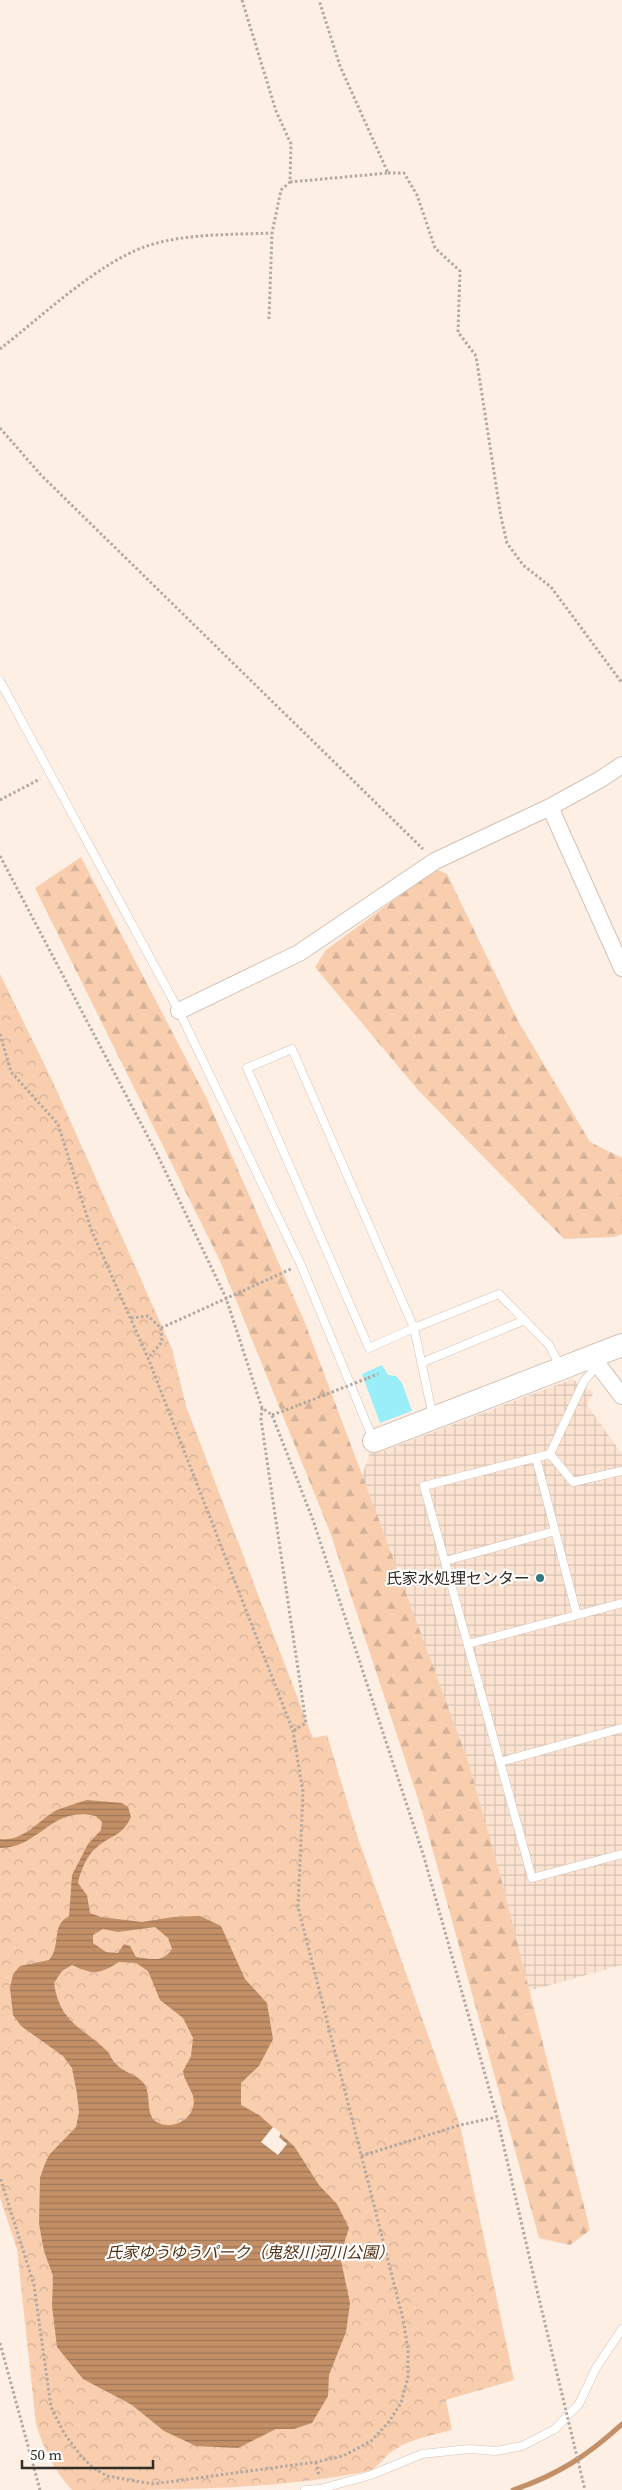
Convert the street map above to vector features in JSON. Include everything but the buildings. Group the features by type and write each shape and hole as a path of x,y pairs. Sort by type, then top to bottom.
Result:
{"street":[{"path":"180,1011 299,953 435,861 550,807 601,779 622,765"},
{"path":"550,807 622,968"},
{"path":"374,1441 562,1369 595,1361 622,1345"},
{"path":"595,1361 622,1396"}],"lane":[{"path":"0,681 180,1011 301,1265 374,1441"},
{"path":"434,1417 414,1328 292,1049 247,1068 369,1348 414,1328 499,1294 549,1346 562,1369"},
{"path":"421,1363 525,1320"},
{"path":"595,1361 550,1454 424,1486 532,1878 622,1854"},
{"path":"550,1454 574,1482 622,1471"},
{"path":"536,1458 577,1615"},
{"path":"445,1561 555,1531"},
{"path":"468,1644 622,1603"},
{"path":"500,1762 622,1728"},
{"path":"306,2490 320,2489 371,2475 422,2454 469,2449 496,2451 522,2446 555,2429 579,2404 596,2368 622,2329"}],"path":[{"path":"242,0 276,111 291,144 290,182"},
{"path":"319,0 340,66 388,173"},
{"path":"269,319 272,233 281,190 290,182 404,172 417,195 435,248 460,271 458,332 476,356 501,517 507,543 523,565 550,587 622,683"},
{"path":"0,349 110,263 146,246 176,239 272,233"},
{"path":"0,428 41,475 435,861"},
{"path":"0,800 50,774"},
{"path":"0,856 158,1154 226,1298 262,1408 261,1420 306,1723 293,1730"},
{"path":"0,1034 11,1072 58,1124 91,1229 148,1358 293,1730 303,1792 298,1907 403,2319 408,2350 408,2377 401,2403 388,2423 371,2441 343,2456 316,2462 152,2484 107,2476 92,2467 81,2456 64,2433 51,2406 34,2285 0,2177"},
{"path":"160,1328 301,1265"},
{"path":"130,1318 148,1316 160,1328 162,1342 148,1358"},
{"path":"272,1415 378,1374"},
{"path":"262,1408 272,1415 313,1520 424,1857 497,2117 585,2490"},
{"path":"361,2156 460,2125 497,2117"},
{"path":"0,2343 40,2490"},
{"path":"316,2462 320,2482"}],"shaded area":[{"path":"572,1379 594,1392 587,1405 622,1454 622,1965 529,1991 499,1870 468,1761 362,1476 370,1452 381,1452"},
{"path":"87,1800 122,1803 128,1807 131,1817 120,1832 93,1851 82,1869 78,1883 87,1895 90,1913 101,1917 142,1922 173,1917 200,1916 221,1926 245,1979 267,2003 273,2039 259,2066 241,2083 241,2105 259,2115 294,2146 319,2185 337,2204 349,2228 340,2256 350,2303 346,2332 329,2375 328,2396 312,2423 294,2429 276,2429 238,2448 196,2446 164,2431 132,2405 83,2379 57,2347 52,2306 53,2276 44,2251 39,2224 40,2178 49,2155 76,2127 79,2112 77,2094 72,2068 63,2056 21,2026 13,2015 10,1988 13,1974 20,1966 49,1960 53,1954 60,1925 69,1916 72,1875 88,1844 101,1830 102,1822 96,1816 81,1814 68,1816 14,1846 0,1848 0,1839 9,1839 24,1834 57,1810","holes":["155,1927 168,1938 172,1949 161,1958 136,1957 130,1946 124,1944 118,1953 106,1952 93,1943 93,1935 103,1929 118,1932","119,1962 136,1963 148,1971 160,2000 183,2018 193,2038 191,2056 183,2071 193,2096 193,2107 189,2116 175,2124 163,2124 153,2119 147,2089 142,2081 118,2066 106,2050 73,2022 61,2007 57,1996 54,1983 62,1971 72,1965 96,1972 107,1969"]}],"green space":[{"path":"81,857 207,1099 305,1323 468,1761 499,1870 590,2230 570,2245 539,2238 422,1811 330,1532 221,1263 35,888"},
{"path":"436,869 447,874 517,1019 590,1142 622,1158 622,1234 614,1237 564,1239 418,1090 315,967 326,950"},
{"name":"氏家ゆうゆうパーク（鬼怒川河川公園）","path":"0,974 52,1080 172,1349 186,1406 313,1738 327,1735 359,1841 460,2125 514,2380 446,2400 452,2430 407,2443 391,2452 375,2468 368,2471 297,2482 222,2488 72,2490 50,2459 36,2424 17,2249 0,2198"}],"pier":[{"path":"273,2127 281,2133 279,2137 287,2144 278,2155 261,2142"}],"waterway":[{"path":"513,2490 544,2478 572,2463 622,2424"}],"place":[{"name":"氏家水処理センター","path":"540,1578"}]}
